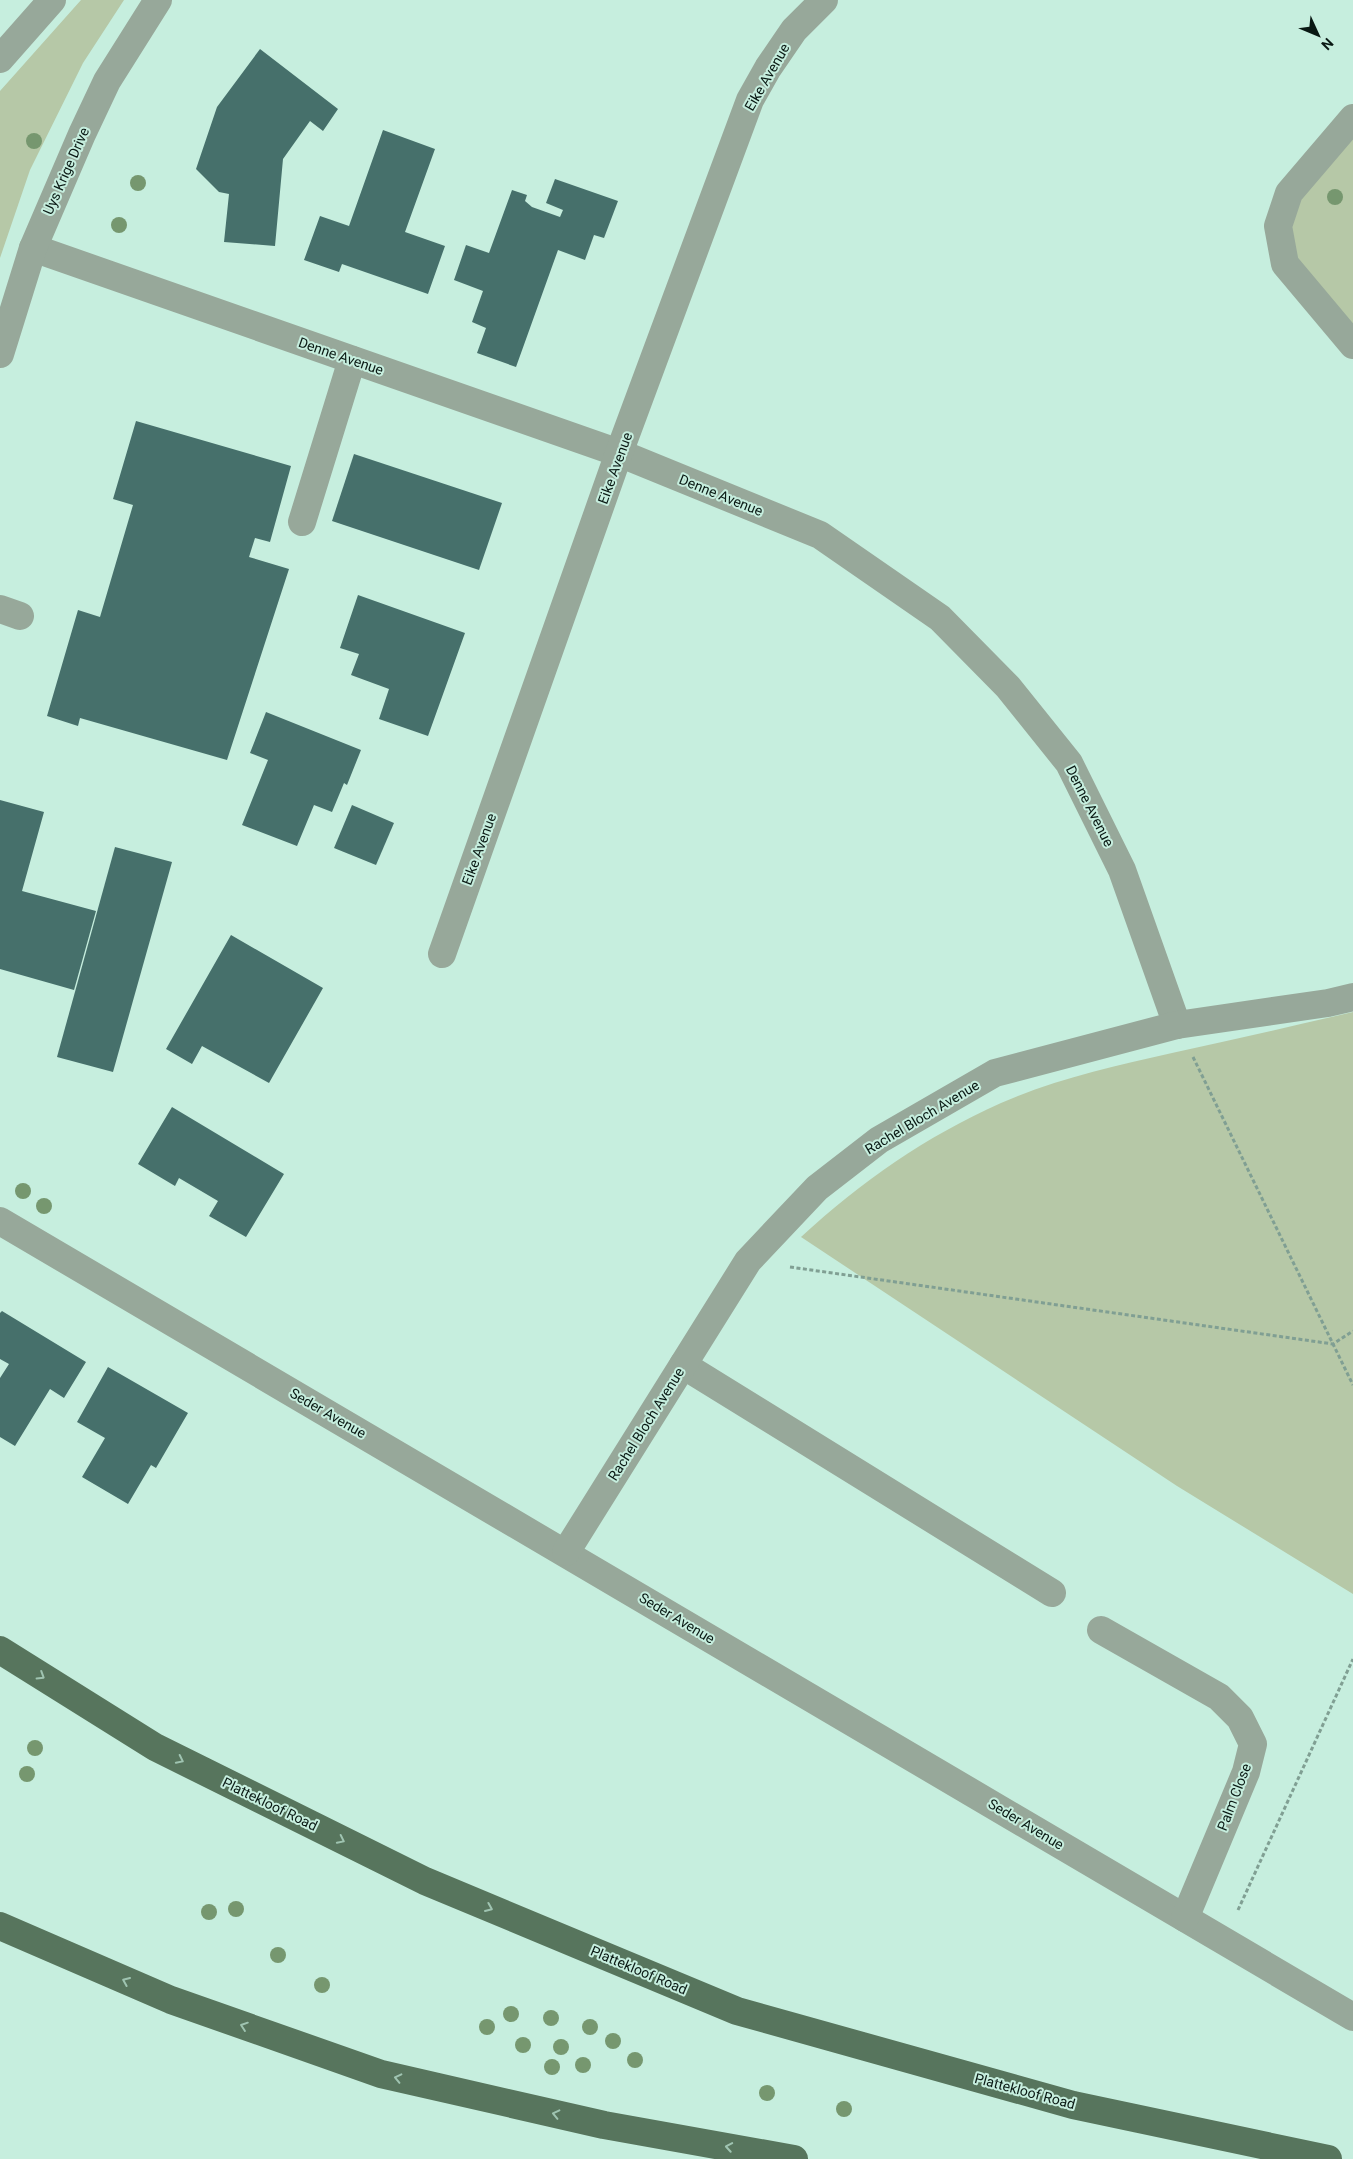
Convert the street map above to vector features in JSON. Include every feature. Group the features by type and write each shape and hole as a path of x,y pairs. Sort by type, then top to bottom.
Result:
{"main road":[{"name":"Plattekloof Road","path":"0,1650 155,1747 425,1881 738,2011 1073,2105 1328,2159"},
{"path":"0,1926 171,2000 381,2074 604,2125 794,2159"}],"street":[{"path":"0,58 52,0"},
{"name":"Uys Krige Drive","path":"0,354 33,248 82,134 107,81 158,0"},
{"name":"Eike Avenue","path":"442,954 619,453 750,100 768,68 794,30 824,0"},
{"path":"1353,118 1289,193 1278,226 1285,264 1353,345"},
{"name":"Denne Avenue","path":"33,248 619,453 820,535 940,618 1008,687 1069,763 1122,870 1177,1025"},
{"path":"302,522 352,360"},
{"name":"Rachel Bloch Avenue","path":"566,1552 748,1261 817,1188 878,1140 996,1073 1177,1025 1328,1004 1353,997"},
{"name":"Seder Avenue","path":"0,1221 566,1552 1353,2017"},
{"path":"682,1365 1052,1593"},
{"name":"Palm Close","path":"1102,1630 1219,1697 1240,1718 1253,1744 1246,1772 1185,1918"}],"path":[{"path":"1177,1025 1353,1384"},
{"path":"748,1261 1332,1344 1353,1331"},
{"path":"1225,1941 1353,1659"}],"green space":[{"path":"81,0 124,0 83,63 30,170 0,258 0,91"},
{"path":"1353,118 1353,345 1285,264 1289,193"},
{"path":"1353,1012 1353,1594 1177,1486 801,1237 847,1197 895,1162 946,1130 1022,1094 1107,1068"}],"building":[{"path":"260,49 338,109 323,131 310,121 283,159 275,246 224,242 229,194 219,192 196,169 217,107"},
{"path":"383,130 435,149 405,232 445,246 428,294 342,264 339,272 304,260 320,216 349,226"},
{"path":"555,179 618,201 604,238 594,235 585,260 558,250 516,367 477,353 486,328 472,322 483,291 454,280 466,245 489,253 512,190 527,195 525,201 532,207 560,217 563,210 546,203"},
{"path":"136,421 291,466 270,542 255,538 249,557 289,569 227,760 80,718 78,726 47,716 78,610 100,617 133,505 113,499"},
{"path":"354,454 502,503 479,570 332,521"},
{"path":"358,595 465,633 428,736 379,719 389,689 351,675 359,654 340,648"},
{"path":"266,712 361,750 347,785 344,783 332,812 314,805 297,846 242,825 268,760 250,753"},
{"path":"0,800 44,812 22,891 96,911 74,990 0,969"},
{"path":"352,805 394,823 376,865 334,848"},
{"path":"115,847 172,862 113,1072 57,1057"},
{"path":"231,935 323,988 269,1083 202,1046 192,1064 166,1049"},
{"path":"172,1107 284,1174 246,1237 209,1216 218,1201 179,1178 175,1186 138,1164"},
{"path":"2,1311 86,1362 64,1398 50,1389 15,1446 0,1437 0,1378 9,1364 0,1359 0,1313"},
{"path":"108,1367 188,1413 156,1468 151,1465 128,1504 82,1477 105,1438 77,1422"}]}
